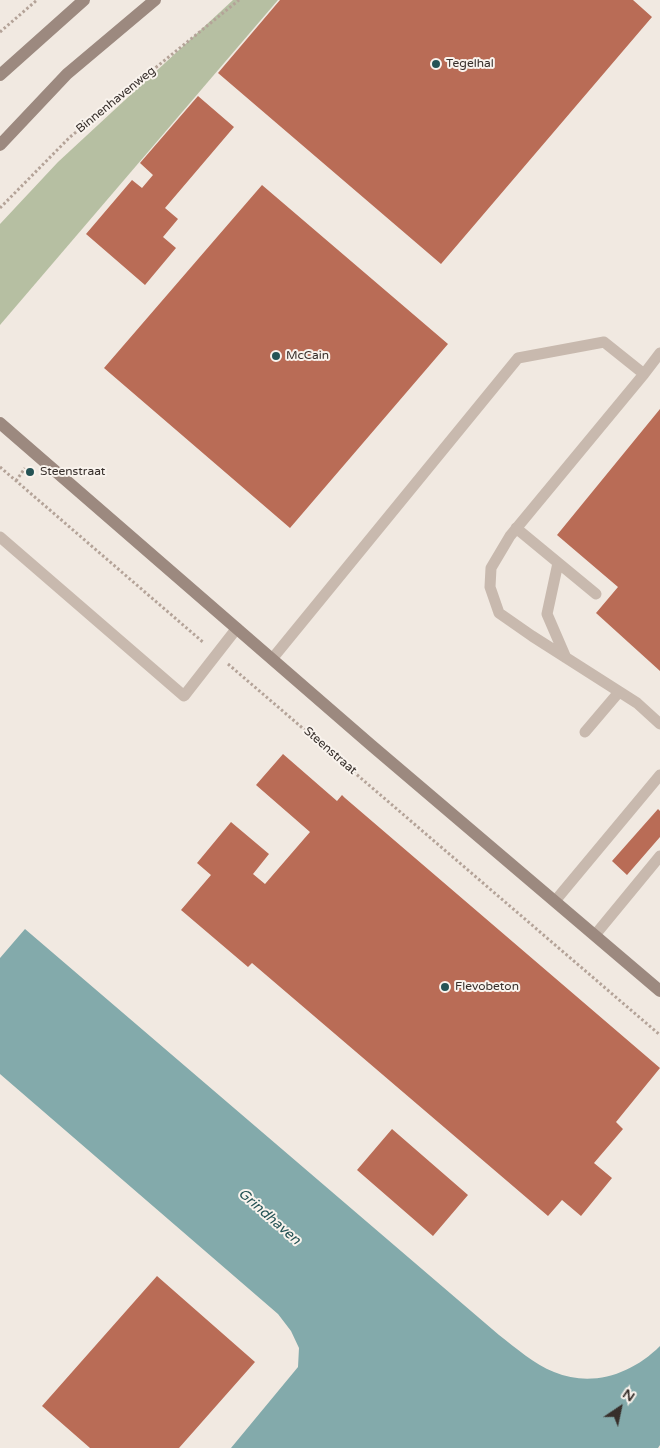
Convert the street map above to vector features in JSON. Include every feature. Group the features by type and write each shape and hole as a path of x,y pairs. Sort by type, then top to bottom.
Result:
{"street":[{"path":"0,75 84,0"},
{"path":"0,144 67,74 155,0"},
{"path":"0,423 660,991"}],"lane":[{"path":"272,659 518,358 604,342 644,374"},
{"path":"660,354 516,528 490,568 490,587 499,613 637,703 660,724"},
{"path":"516,528 596,594"},
{"path":"0,537 184,696 237,628"},
{"path":"558,562 547,614 566,658"},
{"path":"585,732 620,692"},
{"path":"556,901 660,775"},
{"path":"595,935 660,856"}],"path":[{"path":"0,32 37,0"},
{"name":"Binnenhavenweg","path":"0,208 70,137 239,0"},
{"name":"Steenstraat","path":"0,468 660,1035"},
{"path":"16,481 25,468"}],"green space":[{"path":"233,0 278,0 0,325 0,224 58,162"}],"water":[{"name":"Grindhaven","path":"25,929 499,1335 532,1360 547,1369 568,1377 597,1378 611,1376 624,1371 649,1356 660,1346 660,1445 658,1448 231,1448 298,1367 299,1348 291,1331 278,1314 0,1074 0,958"}],"building":[{"path":"280,0 633,0 652,17 441,264 218,73"},
{"path":"198,96 234,127 165,208 178,219 163,237 176,248 145,285 86,234 132,180 142,188 153,175 140,163"},
{"name":"McCain","path":"262,185 448,344 290,528 104,368"},
{"path":"660,409 660,671 596,613 618,587 557,535"},
{"path":"283,754 337,801 342,795 660,1068 616,1122 623,1129 594,1163 612,1178 581,1216 562,1200 548,1216 252,963 248,967 181,910 211,875 197,863 231,822 269,854 253,874 265,884 310,832 256,785"},
{"path":"658,809 660,811 660,837 627,875 612,861"},
{"path":"392,1129 468,1195 433,1236 357,1170"},
{"path":"157,1276 255,1362 179,1448 90,1448 42,1406"}],"place":[{"name":"Tegelhal","path":"436,64"},
{"name":"McCain","path":"276,356"},
{"name":"Steenstraat","path":"30,472"},
{"name":"Flevobeton","path":"445,987"}]}
